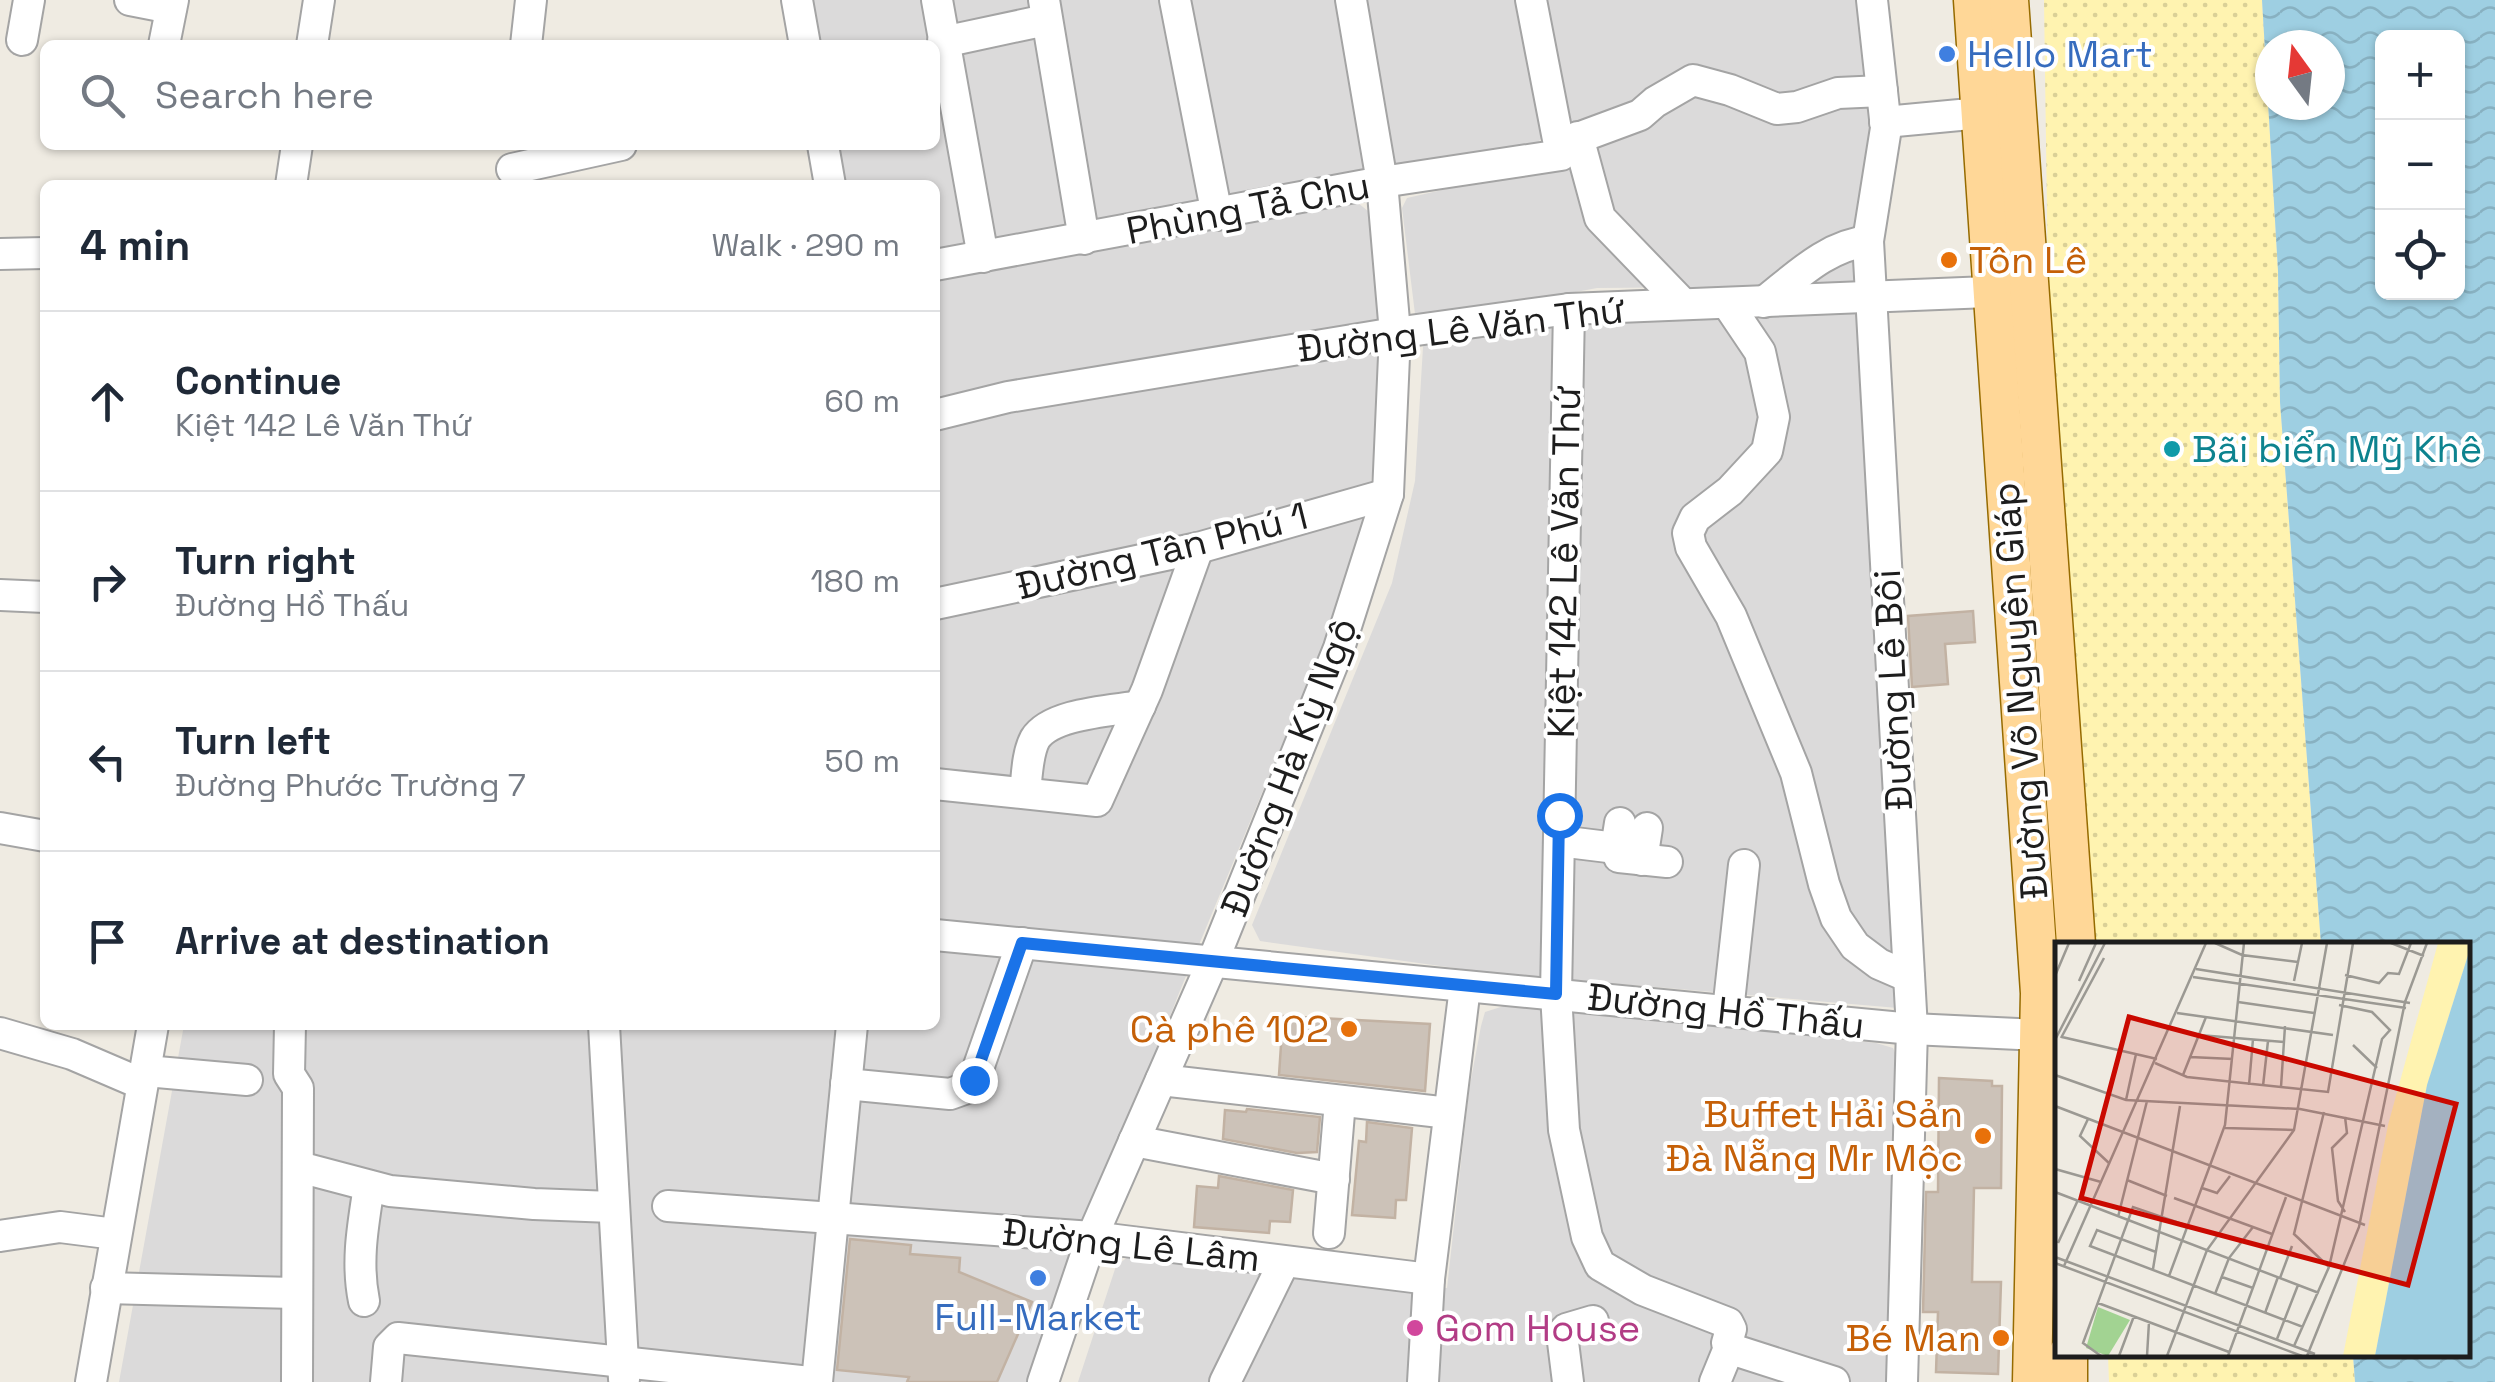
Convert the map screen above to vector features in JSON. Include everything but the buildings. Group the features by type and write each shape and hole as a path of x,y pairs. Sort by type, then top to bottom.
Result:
{"main road":[{"name":"Đường Võ Nguyên Giáp","path":"1973,0 1981,112 2011,291 2076,942"},
{"name":"Đường Võ Nguyên Giáp","path":"2008,0 2011,291 2040,993 2048,1036 2032,1382"}],"street":[{"path":"22,40 29,0"},
{"path":"130,0 172,4 165,40"},
{"path":"313,40 319,0"},
{"path":"526,40 530,0"},
{"path":"797,0 804,40"},
{"path":"937,0 983,256"},
{"path":"1175,0 1217,215"},
{"name":"Đường Hà Kỳ Ngộ","path":"1042,1382 1092,1237 1213,961 1338,648 1388,494 1395,333 1382,182 1352,0"},
{"path":"1532,0 1566,146 1600,218 1683,304"},
{"name":"Đường Lê Bôi","path":"1872,0 1884,106 1868,240 1870,296 1912,1029 1902,1382"},
{"path":"943,42 1045,10 1084,239"},
{"name":"Phùng Tả Chu","path":"940,265 1566,146 1640,115 1693,80 1777,109 1797,107 1838,93 1884,106"},
{"path":"1884,106 1981,112"},
{"path":"291,180 296,150"},
{"path":"512,166 594,150"},
{"path":"824,150 829,180"},
{"path":"1764,302 1823,256 1868,240"},
{"path":"0,254 40,253"},
{"name":"Đường Lê Văn Thứ","path":"940,414 1008,398 1395,333 1569,310 2011,291"},
{"path":"1728,303 1760,352 1774,416 1767,451 1730,491 1695,518 1688,533 1731,616 1796,773 1836,918 1855,946 1880,964 1909,976"},
{"name":"Kiệt 142 Lê Văn Thứ","path":"1569,310 1556,994 1564,1130 1586,1237 1600,1265 1643,1290 1728,1323 1729,1348"},
{"name":"Đường Tân Phú 1","path":"940,603 1198,548 1388,494"},
{"path":"940,785 1097,801 1140,706 1198,548"},
{"path":"0,596 40,597"},
{"path":"1025,794 1032,747 1042,730 1070,718 1140,706"},
{"path":"0,828 40,835"},
{"path":"1559,841 1637,851"},
{"path":"1728,1011 1744,864"},
{"name":"Đường Hồ Thấu","path":"940,935 1912,1029 2048,1036"},
{"path":"846,1084 950,1094 964,1089 974,1080 1022,943"},
{"path":"1422,1382 1428,1279 1464,987"},
{"path":"91,1382 153,1030"},
{"path":"290,1030 289,1074 298,1088 297,1382"},
{"path":"604,1030 624,1372"},
{"path":"386,1382 390,1347 398,1338 624,1372 814,1382 851,1030"},
{"path":"0,1033 144,1078 247,1080"},
{"path":"1161,1080 1449,1113"},
{"path":"1329,1233 1340,1101"},
{"path":"1134,1141 1334,1178"},
{"path":"299,1166 390,1191 612,1207"},
{"path":"364,1301 359,1254 369,1186"},
{"name":"Đường Lê Lâm","path":"668,1206 1092,1237 1428,1279"},
{"path":"0,1236 60,1227 115,1234"},
{"path":"1225,1382 1284,1262"},
{"path":"106,1288 295,1294"},
{"path":"1568,1382 1562,1334 1566,1329 1593,1321"},
{"path":"1714,1382 1729,1348 1798,1377 1834,1382"}],"shaded area":[{"path":"809,0 1523,0 1547,130 1537,144 940,257 940,180 839,180 834,150 940,150 940,40 816,40"},
{"path":"1544,0 1862,0 1874,100 1862,283 1597,288 1427,320 1415,314 1402,208 1407,198 1503,176 1572,168"},
{"path":"1338,202 1358,203 1374,216 1378,267 1377,431 1367,519 1352,576 1179,993 1029,1382 119,1382 183,1030 940,1030 940,270"},
{"path":"1861,311 1898,1008 1491,973 1260,941 1252,925 1392,583 1415,481 1426,340 1542,323"},
{"path":"1510,1004 1876,1043 1893,1048 1901,1066 1895,1382 1078,1382 1116,1266 1129,1256 1447,1288 1469,1090 1481,1026 1485,1012"}],"sand":[{"name":"Bãi biển Mỹ Khê","path":"2044,0 2262,0 2264,30 2255,30 2255,120 2269,120 2278,271 2280,402 2321,942 2087,942 2076,701 2048,282"},
{"path":"2108,1357 2353,1357 2355,1382 2109,1382"}],"water":[{"path":"2262,0 2495,0 2495,1382 2355,1382 2353,1357 2470,1357 2470,942 2321,942 2280,402 2278,271 2269,120 2345,120 2345,30 2264,30"}],"place":[{"name":"Hello Mart","path":"1947,54"},
{"name":"Tôn Lê","path":"1949,260"},
{"name":"Bãi biển Mỹ Khê","path":"2172,449"},
{"name":"Cà phê 102","path":"1349,1029"},
{"name":"Buffet Hải Sản Đà Nẵng Mr Mộc","path":"1983,1136"},
{"name":"Full-Market","path":"1038,1278"},
{"name":"Gom House","path":"1415,1328"},
{"name":"Bé Man","path":"2001,1338"}],"route":[{"path":"974,1080 1022,943 1556,994 1559,815"}]}
